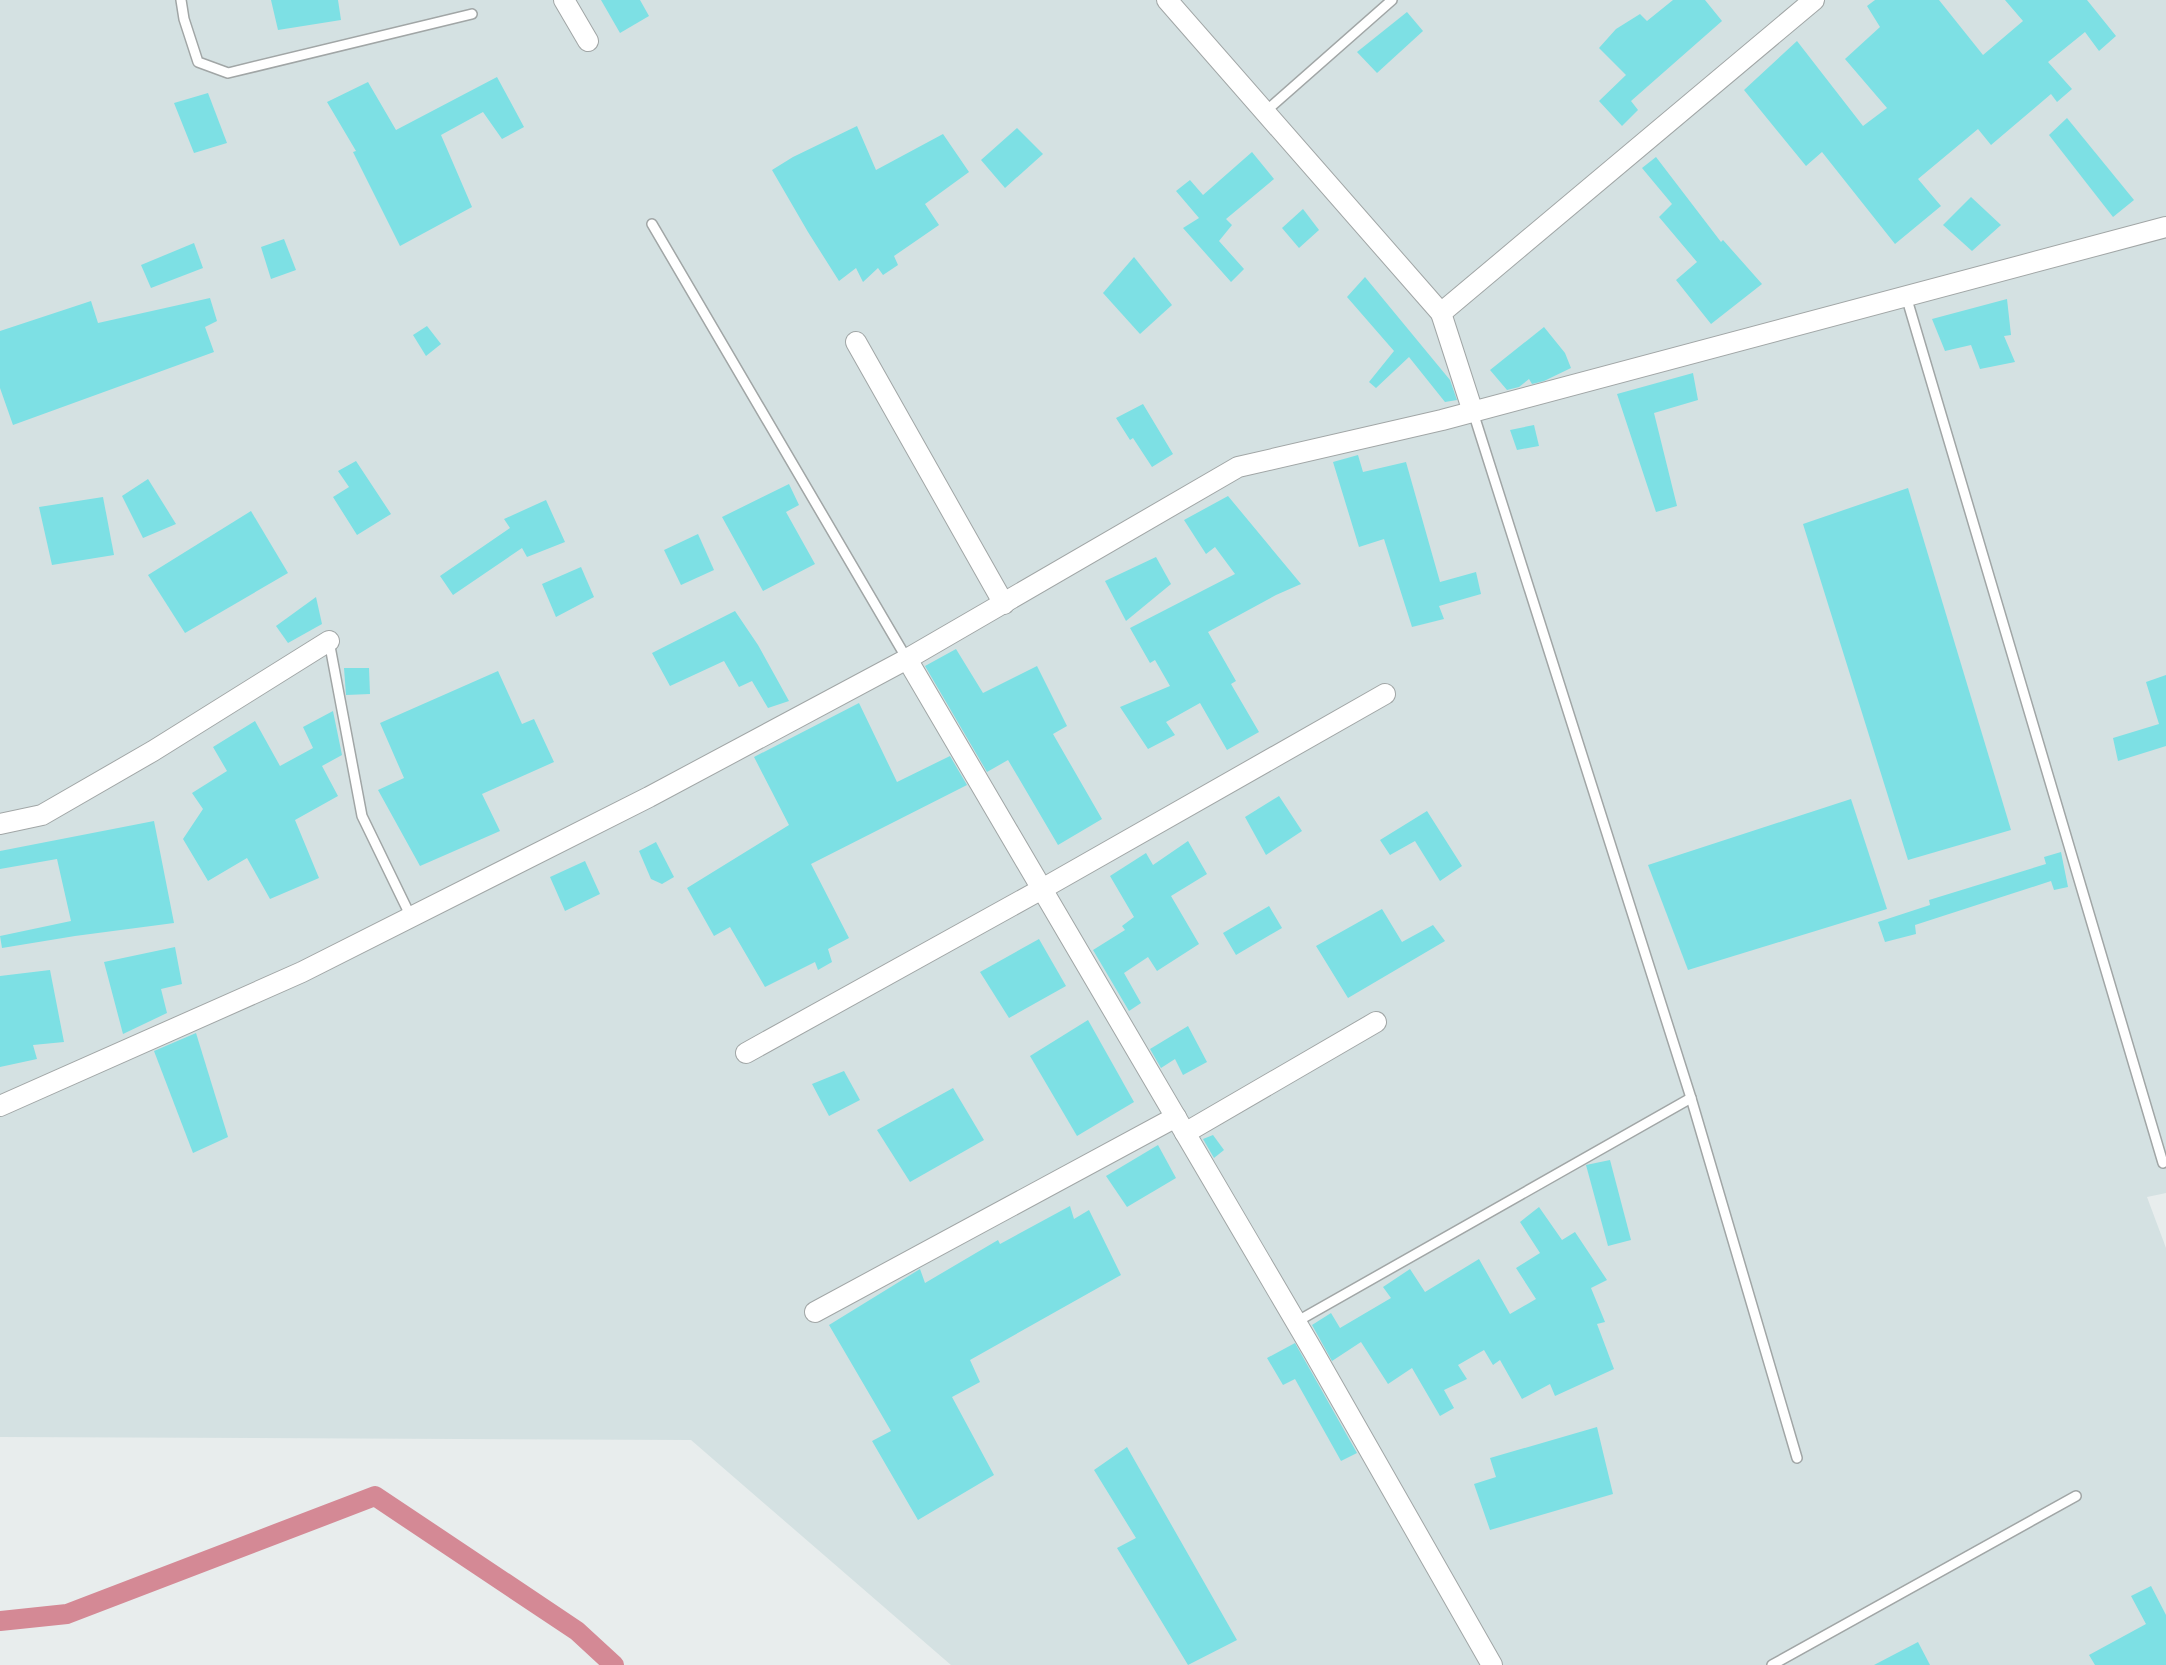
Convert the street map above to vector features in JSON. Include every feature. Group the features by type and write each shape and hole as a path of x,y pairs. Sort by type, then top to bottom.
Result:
{"street":[{"path":"564,0 588,41"},
{"path":"1167,0 1441,314 1473,412"},
{"path":"1441,314 1814,0"},
{"path":"0,1106 302,972 649,798 907,660 1238,467 1473,412 2166,227"},
{"path":"856,342 1004,604"},
{"path":"0,824 42,815 153,751 329,641"},
{"path":"907,660 1296,1322 1492,1665"},
{"path":"746,1053 1042,889 1385,694"},
{"path":"815,1312 1376,1022"}],"lane":[{"path":"181,0 184,19 198,62 228,72 472,14"},
{"path":"1264,112 1392,0"},
{"path":"652,224 907,660"},
{"path":"1906,296 2163,1163"},
{"path":"1473,412 1691,1098 1797,1458"},
{"path":"329,641 362,816 411,917"},
{"path":"1296,1322 1691,1098"},
{"path":"1772,1665 2076,1496"}],"shaded area":[{"path":"0,0 2166,0 2166,1193 2147,1197 2166,1248 2166,1665 951,1665 691,1440 0,1437"}],"building":[{"path":"271,0 338,0 341,20 278,30"},
{"path":"601,0 640,0 649,16 620,33"},
{"path":"1673,0 1705,0 1722,21 1631,101 1638,110 1622,126 1599,101 1626,75 1599,48 1616,29 1640,14 1647,21"},
{"path":"1875,0 1939,0 1983,55 2023,21 2005,0 2087,0 2116,36 2099,51 2085,32 2048,62 2072,89 2057,102 2051,94 1991,145 1978,129 1918,179 1941,206 1895,244 1822,152 1806,166 1744,90 1797,41 1863,126 1887,108 1845,59 1880,27 1867,6"},
{"path":"1407,12 1423,31 1377,73 1357,52"},
{"path":"497,77 524,127 502,139 483,112 441,135 472,207 400,246 353,152 356,151 327,102 368,82 396,130"},
{"path":"208,93 227,143 194,153 174,103"},
{"path":"2067,118 2134,200 2113,217 2049,135"},
{"path":"857,126 876,170 943,134 969,172 925,204 939,225 894,256 898,265 883,275 878,268 863,282 856,268 839,281 772,170 793,157"},
{"path":"1017,128 1043,154 1005,188 981,160"},
{"path":"1252,152 1274,179 1226,219 1232,225 1219,241 1244,269 1231,282 1183,228 1199,218 1176,191 1190,180 1203,195"},
{"path":"1656,157 1721,242 1723,240 1762,284 1711,324 1676,280 1697,262 1659,217 1672,204 1642,168"},
{"path":"1971,197 2001,225 1972,251 1943,225"},
{"path":"1303,209 1319,230 1299,248 1282,228"},
{"path":"284,239 296,270 271,279 261,247"},
{"path":"194,243 203,268 151,288 141,265"},
{"path":"1134,257 1172,305 1140,334 1103,293"},
{"path":"1365,277 1450,380 1457,400 1445,402 1409,357 1376,388 1369,382 1394,351 1347,297"},
{"path":"210,298 217,321 205,327 214,352 13,425 0,388 0,331 91,301 98,323"},
{"path":"2007,299 2011,335 2004,336 2015,362 1980,369 1971,345 1945,351 1932,319"},
{"path":"427,326 441,344 426,356 413,335"},
{"path":"1544,327 1565,353 1571,368 1544,381 1532,384 1529,379 1519,387 1507,390 1490,370"},
{"path":"1693,373 1698,400 1654,413 1677,506 1656,512 1617,394"},
{"path":"1143,404 1173,454 1152,467 1133,438 1130,440 1116,418"},
{"path":"1534,425 1539,446 1517,450 1510,430"},
{"path":"1358,455 1363,472 1406,462 1440,582 1476,572 1481,594 1439,606 1444,619 1412,627 1384,539 1359,547 1333,462"},
{"path":"356,461 391,514 357,535 333,497 349,487 338,471"},
{"path":"148,479 176,524 143,538 122,496"},
{"path":"789,484 799,505 786,512 815,564 763,591 722,517"},
{"path":"1908,488 2011,830 1908,860 1803,524"},
{"path":"1228,496 1301,584 1208,632 1236,681 1231,684 1259,732 1227,750 1200,703 1166,722 1175,735 1148,749 1120,707 1170,686 1155,660 1150,663 1130,628 1235,574 1215,547 1206,554 1184,520"},
{"path":"103,497 114,555 52,565 39,507"},
{"path":"546,500 565,542 527,557 522,548 453,595 440,576 510,528 504,519"},
{"path":"251,511 288,573 185,633 148,575"},
{"path":"698,534 714,570 681,585 664,550"},
{"path":"1156,557 1171,584 1126,621 1105,581"},
{"path":"581,567 594,597 556,617 542,584"},
{"path":"316,597 322,624 288,643 276,626"},
{"path":"735,611 758,645 789,701 768,708 752,681 739,687 724,661 670,686 652,653"},
{"path":"956,649 983,693 1037,666 1067,726 1053,734 1102,819 1058,845 1008,760 987,772 925,666"},
{"path":"344,668 369,668 370,694 346,695"},
{"path":"498,671 522,724 534,719 554,762 482,794 500,831 420,866 378,790 404,778 380,723"},
{"path":"2166,675 2166,746 2118,761 2113,738 2159,724 2146,682"},
{"path":"859,703 897,782 950,756 967,785 811,864 849,938 828,949 832,962 818,970 815,962 765,987 730,927 714,936 687,888 789,825 754,757"},
{"path":"333,711 342,755 322,766 338,796 295,820 319,878 270,899 247,858 208,881 183,839 203,809 192,793 227,771 213,747 255,721 280,766 313,748 303,727"},
{"path":"1279,796 1302,831 1266,855 1245,817"},
{"path":"1851,799 1887,909 1688,970 1648,865"},
{"path":"1427,811 1462,866 1440,881 1415,841 1390,855 1380,840"},
{"path":"154,821 174,923 2,948 0,936 71,921 57,859 0,869 0,851"},
{"path":"1188,841 1207,874 1171,896 1199,944 1157,971 1148,957 1124,973 1141,1003 1129,1011 1093,950 1125,930 1122,926 1134,917 1110,876 1146,853 1153,865"},
{"path":"656,842 674,877 662,884 651,879 639,851"},
{"path":"2061,852 2068,887 2054,890 2051,881 1915,925 1916,934 1885,942 1878,922 1930,905 1929,900 2046,864 2044,857"},
{"path":"585,861 600,894 565,911 550,877"},
{"path":"1269,906 1282,928 1236,955 1223,933"},
{"path":"1382,909 1402,942 1433,925 1445,941 1348,998 1316,946"},
{"path":"1039,939 1066,986 1009,1018 980,972"},
{"path":"175,947 182,984 161,989 167,1013 123,1034 104,962"},
{"path":"50,970 64,1042 33,1045 37,1059 0,1067 0,976"},
{"path":"1088,1020 1134,1102 1077,1136 1030,1056"},
{"path":"1188,1026 1207,1062 1183,1075 1175,1059 1161,1068 1150,1049"},
{"path":"196,1033 228,1137 193,1153 154,1051"},
{"path":"844,1071 860,1100 829,1116 812,1084"},
{"path":"953,1088 984,1140 910,1182 877,1130"},
{"path":"1213,1135 1224,1150 1214,1158 1203,1139"},
{"path":"1158,1145 1176,1178 1127,1207 1106,1176"},
{"path":"1610,1160 1631,1240 1608,1246 1586,1165"},
{"path":"1070,1206 1074,1219 1089,1210 1121,1275 970,1360 980,1382 952,1397 994,1475 918,1520 872,1441 891,1431 829,1325 920,1269 925,1283 998,1240 1000,1244"},
{"path":"1539,1207 1562,1240 1575,1232 1607,1280 1591,1288 1605,1322 1597,1324 1614,1369 1555,1396 1550,1384 1522,1399 1500,1360 1493,1365 1484,1350 1458,1365 1467,1379 1444,1390 1454,1408 1440,1416 1412,1368 1388,1384 1361,1342 1332,1361 1312,1325 1331,1313 1340,1328 1391,1298 1383,1287 1410,1269 1425,1292 1479,1259 1510,1314 1536,1299 1516,1268 1540,1253 1520,1222"},
{"path":"1295,1343 1357,1453 1341,1461 1295,1379 1283,1385 1267,1358"},
{"path":"1597,1427 1613,1494 1490,1530 1474,1484 1496,1477 1490,1458"},
{"path":"1127,1447 1237,1640 1188,1665 1117,1548 1136,1538 1094,1470"},
{"path":"2151,1586 2166,1615 2166,1665 2095,1665 2089,1655 2146,1624 2131,1596"},
{"path":"1918,1642 1930,1665 1874,1665"}],"waterway":[{"path":"0,1621 67,1614 375,1496 577,1631 614,1665"}]}
